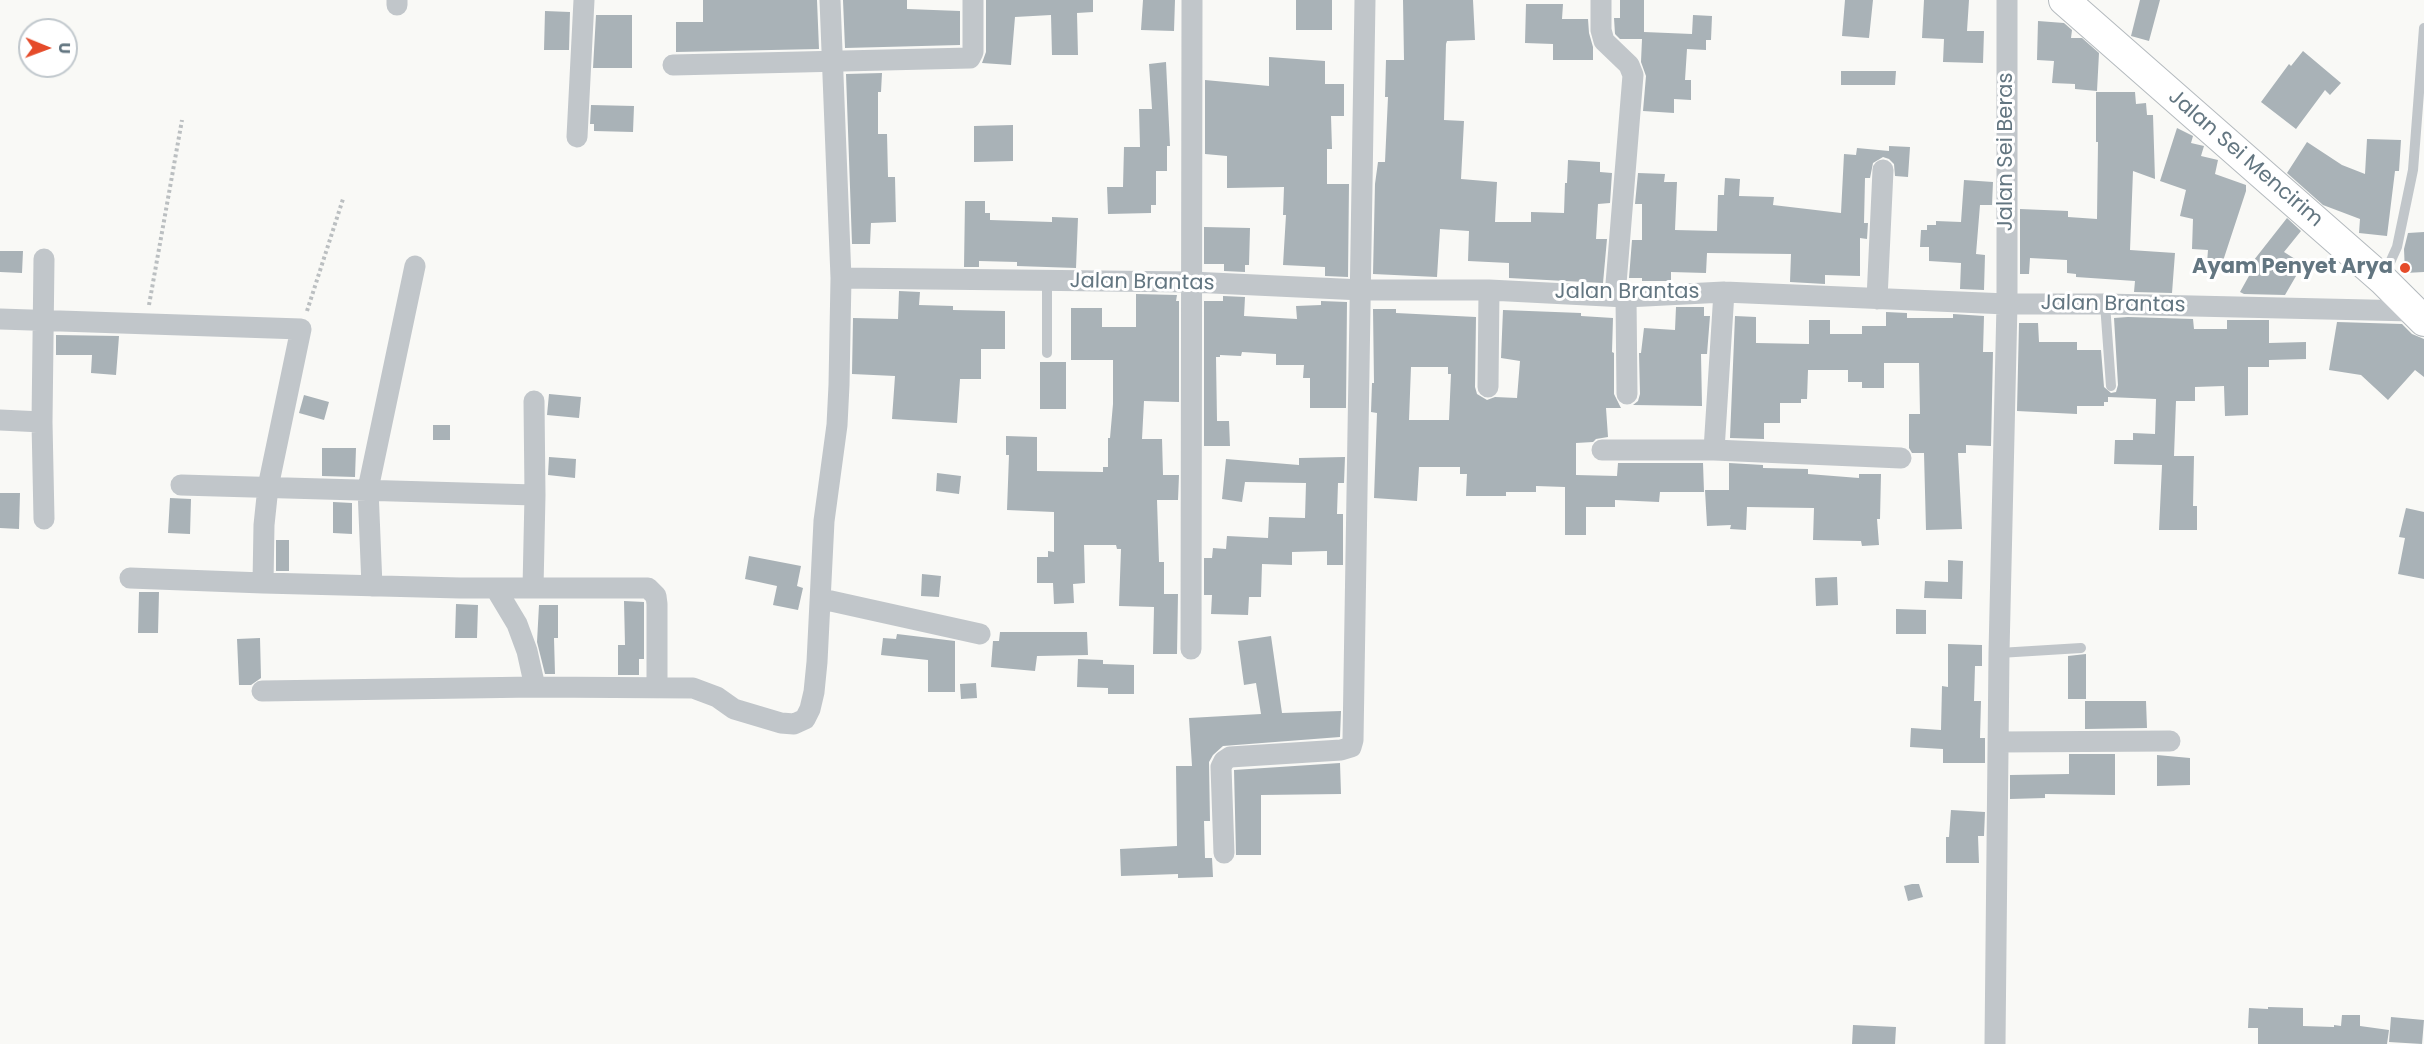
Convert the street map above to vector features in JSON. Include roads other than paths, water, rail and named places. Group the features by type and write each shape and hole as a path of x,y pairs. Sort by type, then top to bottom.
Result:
{"street":[{"path":"577,137 584,0"},
{"path":"262,691 657,687 706,691 734,709 781,723 794,724 804,719 810,709 814,692 822,599 824,521 837,425 842,278 830,0"},
{"path":"673,65 832,59 970,58 973,51 973,0"},
{"path":"1191,648 1192,0"},
{"path":"1224,853 1221,767 1224,760 1230,757 1341,750 1351,747 1353,740 1365,0"},
{"path":"1601,0 1600,30 1604,41 1629,65 1632,75 1621,296 1627,394"},
{"name":"Jalan Sei Beras","path":"1995,1044 1999,653 2007,304 2007,0"},
{"name":"Jalan Sei Mencirim","path":"2064,0 2383,280 2419,316"},
{"path":"1877,299 1883,170"},
{"path":"44,259 42,422 44,519"},
{"path":"372,586 368,489 415,266"},
{"name":"Jalan Brantas","path":"842,278 1191,282 1362,290 1489,290 1621,296 1724,292 2007,304 2105,304 2419,316"},
{"path":"1488,387 1489,290"},
{"path":"1714,450 1724,292"},
{"path":"0,319 301,329 268,487 264,525 263,583"},
{"path":"533,588 534,401"},
{"path":"0,420 42,422"},
{"path":"1602,450 1714,450 1901,458"},
{"path":"181,485 535,495"},
{"path":"130,578 496,589 642,588 652,590 657,604 657,687"},
{"path":"496,589 510,609 520,631 535,687"},
{"path":"822,599 980,633"},
{"path":"1999,742 2170,741"}],"lane":[{"path":"2383,280 2397,247 2413,170 2424,28"},
{"path":"1047,282 1047,353"},
{"path":"2105,304 2111,386"},
{"path":"1999,653 2081,648"}],"place":[{"name":"Ayam Penyet Arya","path":"2405,268"}]}
